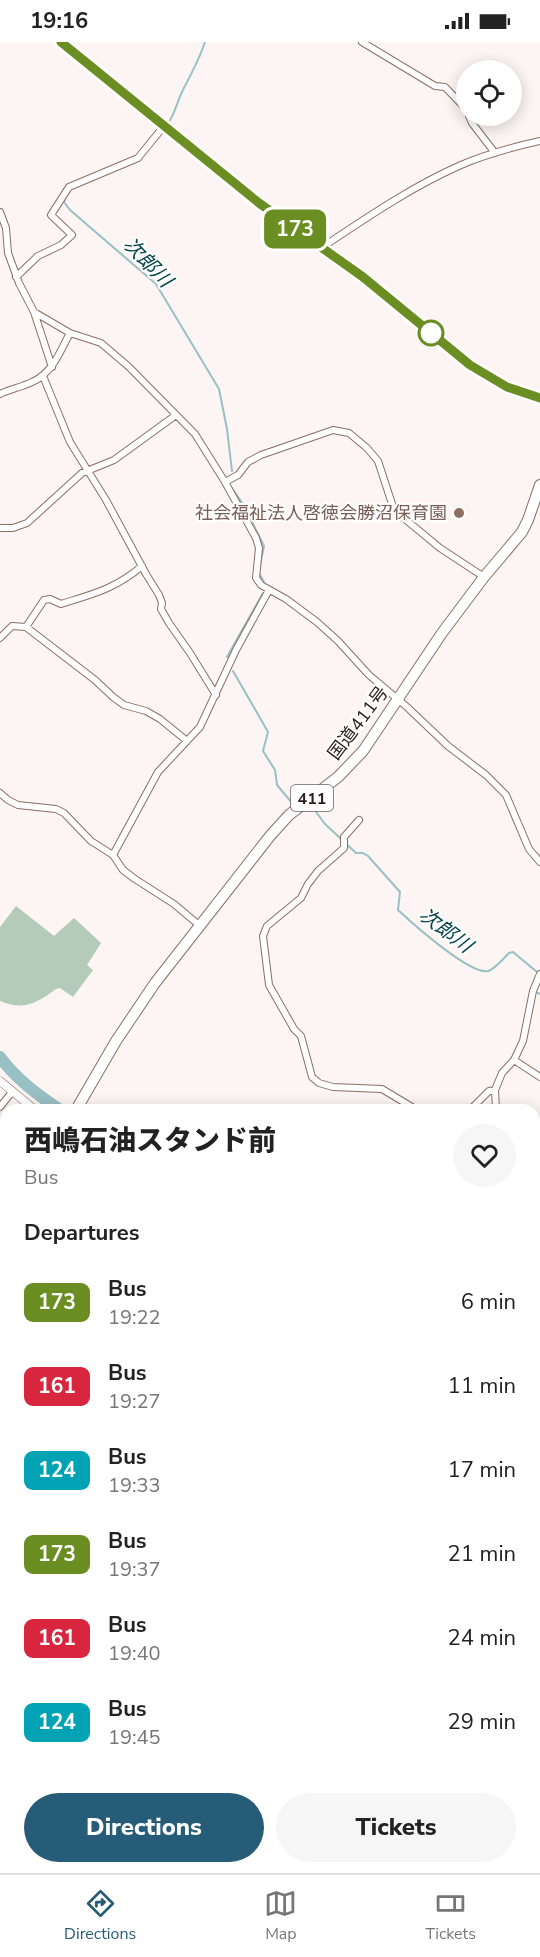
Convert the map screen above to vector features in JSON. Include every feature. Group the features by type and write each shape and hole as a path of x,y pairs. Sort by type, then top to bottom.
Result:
{"main road":[{"path":"61,42 259,203 392,300 470,365 507,387 540,398"},
{"name":"国道411号","path":"80,1104 116,1041 148,993 282,822 338,777 355,760 442,633 484,577 522,532 540,485"}],"street":[{"path":"362,42 435,86 445,87 456,99"},
{"path":"16,277 38,256 62,245 72,235 51,215 69,187 138,158 164,126"},
{"path":"474,126 495,153"},
{"path":"321,248 410,190 462,165 540,141"},
{"path":"0,212 6,228 8,254 16,277 34,312 52,367"},
{"path":"34,312 70,333 100,343 129,367 195,434 256,538 259,548 256,578 261,585 286,599 316,622 338,641 369,675 448,746 486,775 506,795 529,849 540,862"},
{"path":"0,394 34,382 43,375 52,367 70,333"},
{"path":"43,375 70,442 106,500 159,595 162,603 161,609 169,623 216,694"},
{"path":"0,528 13,528 27,523 82,473 114,460 176,415"},
{"path":"225,482 238,475 248,462 261,455 333,430 349,434 367,448 378,461 394,510 440,548 484,577"},
{"path":"26,627 44,600 50,599 61,604 105,591 129,577 142,566"},
{"path":"113,855 158,772 200,727 236,650 269,590"},
{"path":"0,638 12,626 26,627 124,705 146,711 160,719 187,741"},
{"path":"0,794 18,805 56,809 64,813 91,841 113,855 123,870 174,904 200,925"},
{"path":"359,820 344,837 344,848 318,871 301,898 267,926 263,936 269,985 294,1029 301,1036 312,1077 319,1083 333,1088 382,1089 408,1104"},
{"path":"496,1104 495,1090 502,1073 514,1060 523,1041 533,991 540,974"},
{"path":"514,1060 540,1077"},
{"path":"0,1081 27,1104"},
{"path":"476,1104 489,1091 495,1090"},
{"path":"2,1104 12,1092"}],"green space":[{"path":"16,906 54,936 74,918 101,943 87,965 93,970 73,997 60,988 30,1004 16,1005 0,1001 0,927"}],"waterway":[{"name":"次郎川","path":"169,122 205,42"},
{"name":"次郎川","path":"65,197 64,202 70,210 156,284 219,389 232,471"},
{"name":"次郎川","path":"231,487 243,504 264,546 260,565"},
{"name":"次郎川","path":"259,573 264,582"},
{"name":"次郎川","path":"227,657 263,593"},
{"name":"次郎川","path":"233,671 268,732 263,751 275,770 277,785 293,804 302,799"},
{"name":"次郎川","path":"311,805 325,824 356,853 368,856 400,892 398,910 455,957 468,965 488,971 513,952 537,972"},
{"name":"次郎川","path":"536,990 540,994"},
{"path":"0,1057 20,1079 52,1104"}],"bus line":[{"name":"173","path":"61,42 259,203 363,277 470,365 507,387 540,398"}],"place":[{"name":"社会福祉法人啓徳会勝沼保育園","path":"459,513"}]}
